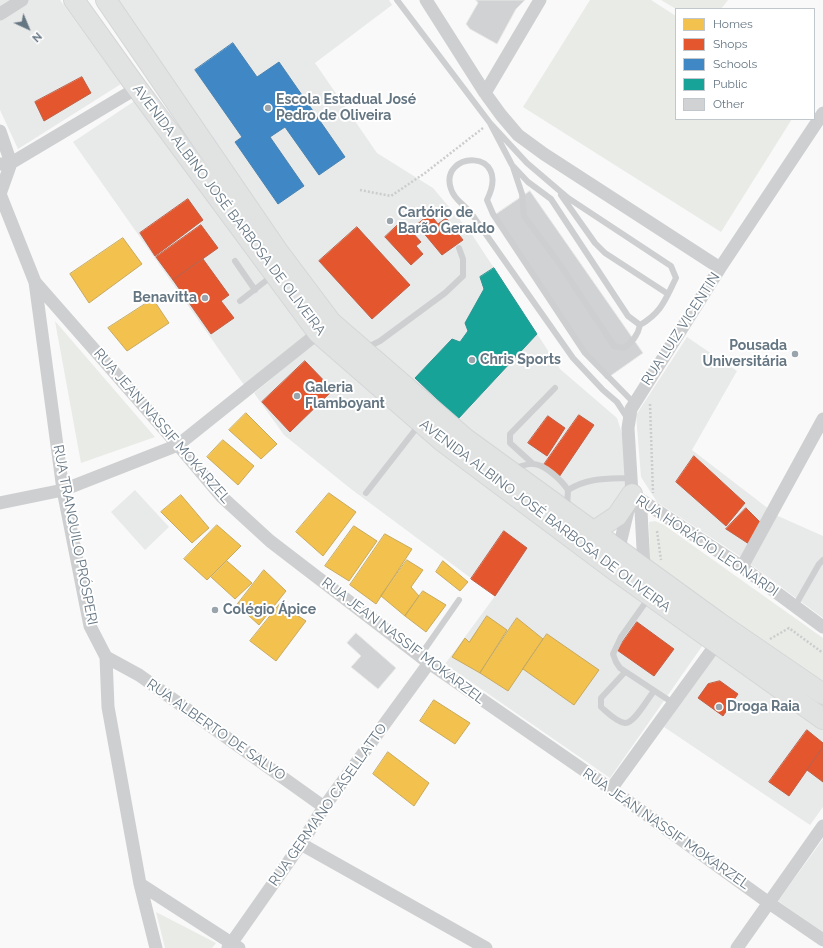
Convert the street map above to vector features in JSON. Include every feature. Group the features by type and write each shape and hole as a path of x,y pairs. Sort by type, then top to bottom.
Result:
{"main road":[{"name":"AVENIDA ALBINO JOSÉ BARBOSA DE OLIVEIRA","path":"74,0 318,333 442,441 613,569 823,719"},
{"name":"AVENIDA ALBINO JOSÉ BARBOSA DE OLIVEIRA","path":"106,0 131,34 277,250 330,322 466,439 718,622 823,694"},
{"path":"109,48 131,34"},
{"path":"593,532 617,516 632,486"}],"street":[{"path":"0,14 22,0"},
{"path":"426,0 485,93 501,116 518,135 544,154 720,268"},
{"path":"485,93 540,0"},
{"path":"0,132 5,164 138,88"},
{"name":"RUA LUIZ VICENTIN","path":"613,569 619,550 632,486 628,428 631,409 720,268 823,113"},
{"name":"RUA TRANQUILO PRÓSPERI","path":"5,164 0,194 35,282 63,490 90,626 106,656 108,707 140,884 156,948"},
{"name":"RUA JEAN NASSIF MOKARZEL","path":"35,282 222,497 270,541 424,660 611,789 823,940"},
{"path":"0,503 63,490 178,445 318,333"},
{"path":"742,567 823,419"},
{"name":"RUA HORÁCIO LEONARDI","path":"632,486 823,627"},
{"name":"RUA HORÁCIO LEONARDI","path":"632,486 641,511 644,567"},
{"path":"611,789 717,643"},
{"name":"RUA ALBERTO DE SALVO","path":"106,656 139,675 324,807"},
{"name":"RUA GERMANO CASELLATTO","path":"232,946 424,660"},
{"path":"737,948 823,826"},
{"path":"301,844 486,948"},
{"path":"140,884 232,946"}],"lane":[{"path":"397,0 490,123 527,163 568,198 671,266 676,278 662,307 649,320 640,325"},
{"path":"490,123 512,165 522,194 524,216 558,263 614,346 624,348 631,343 639,333 640,325"},
{"path":"629,422 617,402 603,390 572,358 478,222 468,209 456,199 451,190 449,180 453,169 462,162 473,159 484,163 490,169 493,180 492,190 487,200 493,214 586,353 634,403"},
{"path":"512,165 528,182 551,199 628,316 640,325"},
{"path":"556,188 595,244 605,253 668,294"},
{"path":"363,350 380,341 445,294 463,276 464,259 459,248"},
{"path":"235,261 255,290"},
{"path":"240,301 275,274"},
{"path":"555,388 510,434 510,443 532,463 539,465 561,480 568,490 567,512"},
{"path":"366,493 422,423"},
{"path":"509,470 532,463"},
{"path":"568,490 589,480 632,486"},
{"path":"795,606 819,564 823,560"},
{"path":"651,596 621,637 613,654 620,668 673,703"},
{"path":"424,660 460,600"},
{"path":"625,672 601,698 601,707 614,718 625,723 632,721 654,691"}],"path":[{"path":"360,190 391,196 425,173 490,123"}],"shaded area":[{"path":"0,0 60,0 121,84 18,149 0,110"},
{"path":"117,0 389,0 392,5 315,63 377,153 433,188 471,233 560,369 617,418 624,440 626,487 611,508 593,522 485,447 334,317"},
{"path":"590,0 651,0 675,15 675,120 791,120 721,232 523,107"},
{"path":"661,0 728,0 722,8 675,8"},
{"path":"139,98 311,332 244,385 73,142"},
{"path":"55,321 155,437 81,463"},
{"path":"687,337 737,371 692,450 778,516 823,536 823,618 738,555 657,502 641,477 636,415"},
{"path":"317,341 705,642 610,778 445,664 495,596 351,489 284,435 254,393"},
{"path":"135,490 169,527 145,550 111,512"},
{"path":"655,521 664,525 823,638 823,685 650,562 649,522"},
{"path":"716,650 823,727 823,807 810,825 664,727"},
{"path":"823,839 823,932 778,901"},
{"path":"156,912 216,943 212,948 165,948"}],"building: Homes":[{"path":"123,238 142,264 89,303 70,274"},
{"path":"153,299 169,323 127,351 108,328"},
{"path":"246,413 277,444 261,459 229,430"},
{"path":"223,440 254,466 238,485 207,457"},
{"path":"329,493 356,512 323,556 296,532"},
{"path":"181,495 209,528 192,543 161,512"},
{"path":"217,525 241,546 207,580 184,559"},
{"path":"354,526 377,541 349,581 325,566"},
{"path":"385,534 412,549 376,604 350,585"},
{"path":"407,560 423,570 411,587 419,596 405,616 381,596"},
{"path":"227,561 252,583 235,599 211,577"},
{"path":"443,561 468,582 460,591 436,572"},
{"path":"264,570 286,591 259,625 237,605"},
{"path":"423,591 446,605 426,632 405,616"},
{"path":"280,604 306,621 276,661 250,641"},
{"path":"487,616 507,630 480,673 452,657 465,638 469,642"},
{"path":"517,618 543,639 508,691 480,673"},
{"path":"547,634 599,670 574,705 523,669"},
{"path":"434,700 470,723 455,744 420,721"},
{"path":"388,752 429,783 414,806 373,774"}],"building: Shops":[{"path":"82,77 91,93 44,121 35,102"},
{"path":"188,199 203,220 155,256 140,233"},
{"path":"430,214 438,224 446,218 463,240 442,255 417,225"},
{"path":"402,221 421,242 416,246 423,254 411,265 385,237"},
{"path":"201,225 218,248 173,280 156,257"},
{"path":"357,227 410,285 372,319 319,261"},
{"name":"Benavitta","path":"203,259 229,295 221,301 234,318 211,334 173,280"},
{"name":"Galeria Flamboyant","path":"305,361 333,390 290,432 262,402"},
{"path":"579,415 594,425 559,477 543,466"},
{"path":"548,416 565,428 547,456 528,443"},
{"path":"694,456 745,503 726,526 676,482"},
{"path":"746,508 761,523 749,544 726,529"},
{"path":"504,531 527,548 495,596 471,579"},
{"path":"637,622 674,649 654,676 617,650"},
{"name":"Droga Raia","path":"720,681 738,694 723,716 698,698 708,684"},
{"path":"807,730 823,743 823,747 789,796 769,782"},
{"path":"823,747 823,782 807,770"}],"building: Schools":[{"path":"233,43 257,77 279,62 345,157 319,175 285,127 270,137 304,186 278,204 235,142 242,137 195,70"}],"building: Public":[{"name":"Chris Sports","path":"494,268 537,334 458,419 415,378 452,339 460,342 468,331 465,323 484,289 480,277"}],"building: Other":[{"path":"476,0 525,0 516,9 497,44 470,29 466,24 478,3"},
{"path":"530,191 643,353 606,379 492,217"},
{"path":"356,633 396,668 378,689 351,667 361,656 347,643"}],"place":[{"name":"Escola Estadual José Pedro de Oliveira","path":"268,108"},
{"name":"Cartório de Barão Geraldo","path":"390,221"},
{"name":"Benavitta","path":"205,298"},
{"name":"Pousada Universitária","path":"795,354"},
{"name":"Chris Sports","path":"472,360"},
{"name":"Galeria Flamboyant","path":"297,396"},
{"name":"Colégio Ápice","path":"215,610"},
{"name":"Droga Raia","path":"719,707"}]}
